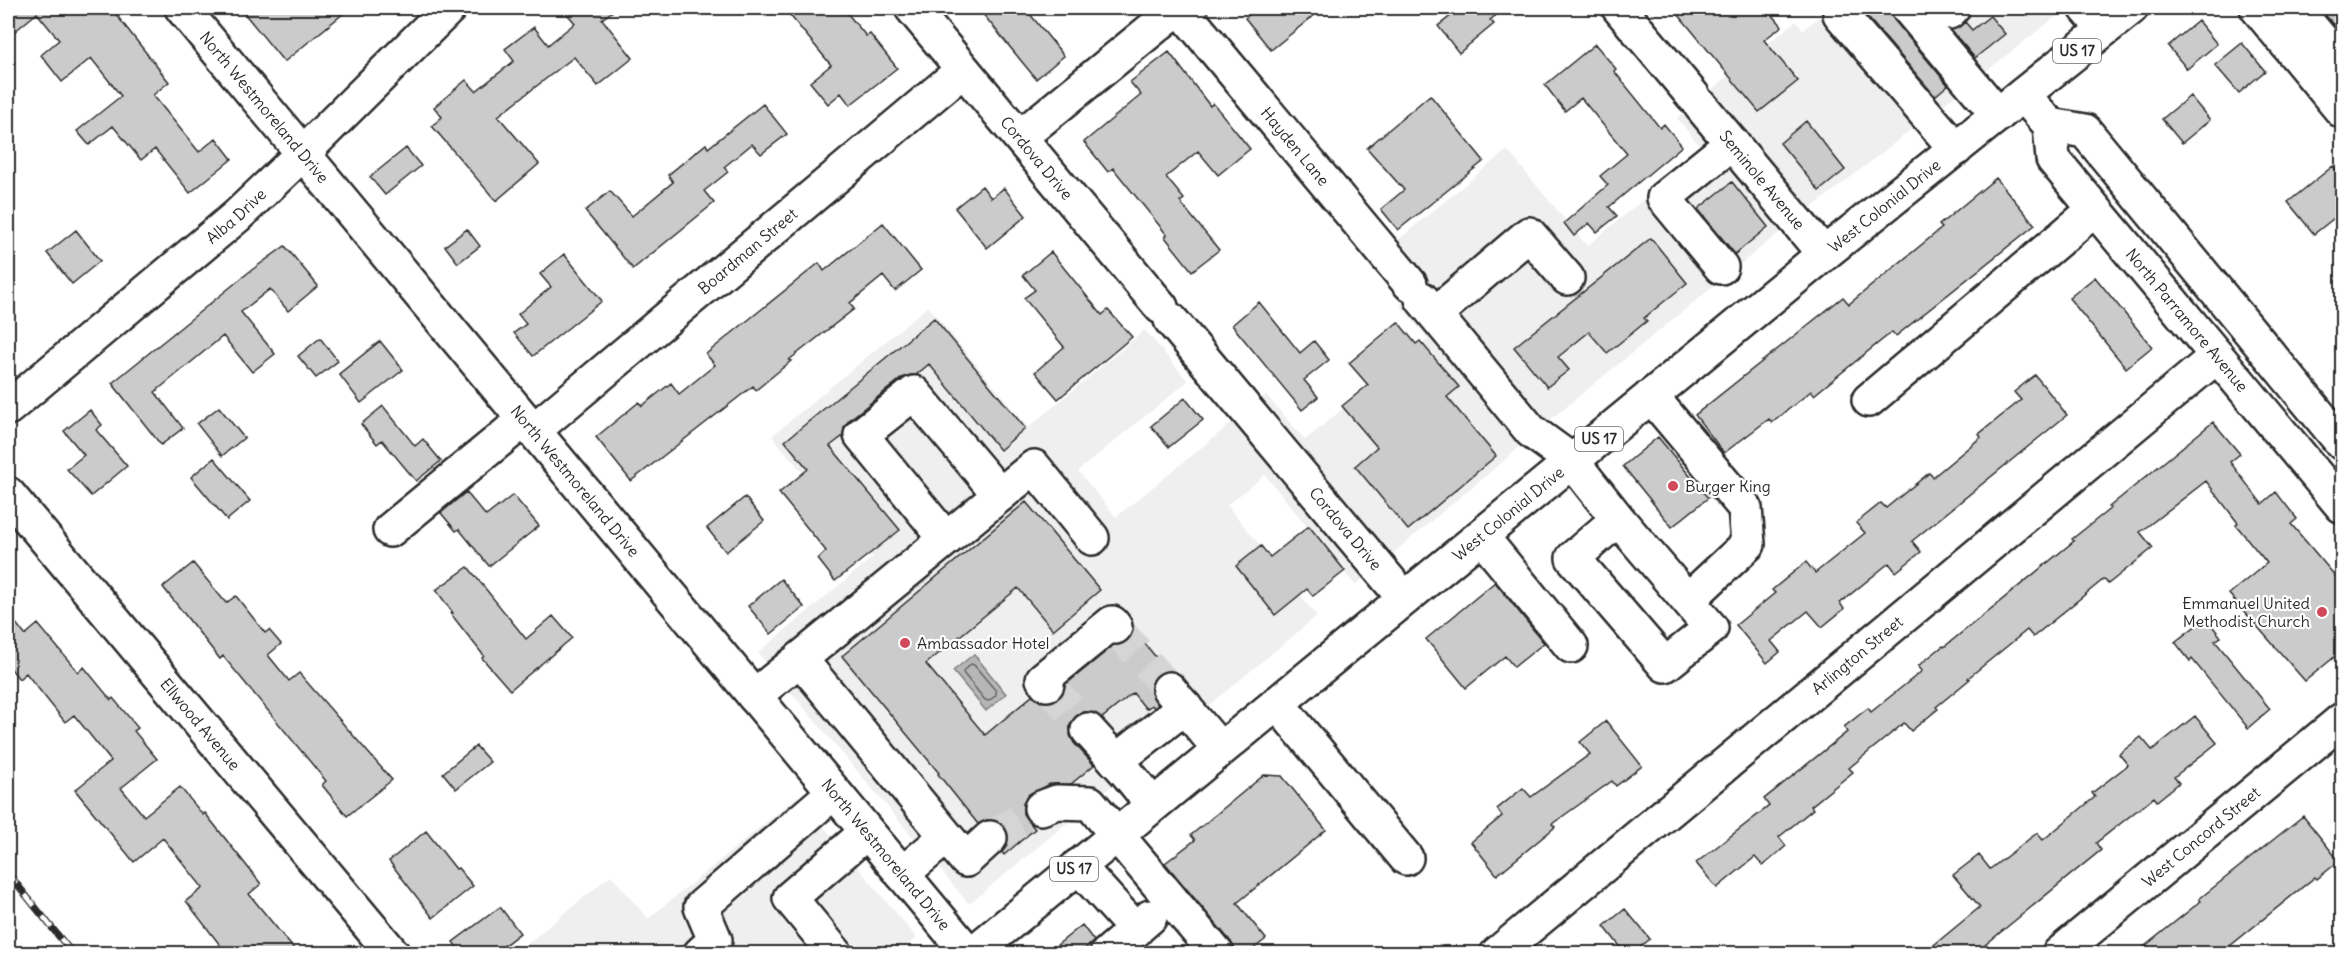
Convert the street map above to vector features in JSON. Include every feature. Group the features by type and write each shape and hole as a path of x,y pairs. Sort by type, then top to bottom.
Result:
{"main road":[{"name":"North Westmoreland Drive","path":"182,8 970,954"},
{"name":"Alba Drive","path":"8,408 237,216 449,8"},
{"name":"Cordova Drive","path":"912,8 1404,598"},
{"path":"1020,137 1179,8"},
{"name":"Hayden Lane","path":"1179,8 1531,431 1572,461 1711,628 1665,665 1573,558 1618,519"},
{"name":"Seminole Avenue","path":"1619,8 1824,254"},
{"path":"1846,8 1840,14 1956,149"},
{"path":"1908,8 1998,115"},
{"name":"West Colonial Drive","path":"970,954 1824,254 2023,95 2095,18 2131,8"},
{"path":"2257,8 2343,111"},
{"path":"2295,8 2343,64"},
{"name":"Boardman Street","path":"390,530 528,425 963,70"},
{"path":"2023,95 2050,125 2085,131 2343,443"},
{"name":"North Parramore Avenue","path":"2050,125 2053,159 2343,506"},
{"path":"1721,267 1664,198 1732,143"},
{"path":"1869,400 2094,210"},
{"path":"1423,299 1529,234 1567,278"},
{"name":"Arlington Street","path":"1497,954 2217,356"},
{"path":"946,539 861,435 914,393 1000,495"},
{"path":"1651,396 1745,508 1748,544 1688,600"},
{"path":"754,696 1034,467 1092,538"},
{"name":"Ellwood Avenue","path":"8,494 393,954"},
{"path":"1481,536 1571,646"},
{"path":"1047,684 1043,679 1112,623 1115,627"},
{"path":"800,659 966,860 990,838"},
{"path":"1116,761 1177,698 1219,748"},
{"path":"1277,703 1406,858"},
{"name":"West Concord Street","path":"2059,954 2343,720"},
{"path":"1088,730 1152,804"},
{"path":"700,954 715,940 701,907 834,792"},
{"path":"1041,808 1057,802 1090,803 1217,954"},
{"path":"836,954 790,898 867,832"},
{"path":"902,874 946,837"},
{"path":"1078,866 1143,923 1107,954"}],"shaded area":[{"path":"1830,8 2067,8 1764,245 1534,433 1355,585 1265,475 1227,505 1317,616 969,904 758,653 873,557 772,436 928,306 1028,428 1145,330 1188,381 1078,471 1116,517 1266,395 1305,440 1428,339 1400,305 1426,285 1393,244 1507,150 1587,246 1703,150 1677,118 1796,21 1803,30"},
{"path":"798,796 917,938 897,954 515,954 611,875 648,919"}],"water":[{"path":"974,654 1006,694 986,711 953,671"}],"building":[{"path":"8,8 111,8 169,82 153,95 199,152 216,138 232,159 190,193 155,149 141,160 113,126 89,145 77,131 121,96 91,58 62,82 41,55 59,40 37,13 8,37"},
{"path":"240,8 350,8 284,62"},
{"path":"562,8 617,8 602,19 633,58 598,86 574,57 498,116 539,164 496,201 432,126 442,117 434,107 466,80 476,91 514,61 505,49 534,27 548,45 575,23"},
{"path":"784,8 843,8 866,36 870,34 897,68 850,105 841,93 828,104 810,82 831,65"},
{"path":"978,8 1025,8 1064,56 1036,79"},
{"path":"1258,8 1323,8 1271,50 1245,18"},
{"path":"1461,8 1505,8 1490,20 1494,24 1459,53 1438,26"},
{"path":"1673,8 1767,8 1782,26 1764,40 1798,81 1759,112"},
{"path":"1864,8 1890,8 1894,20 1948,85 1935,96 1864,13"},
{"path":"2319,8 2343,8 2343,35"},
{"path":"1990,16 2005,34 1975,58 1951,30 1965,22 1972,30"},
{"path":"2198,21 2217,44 2187,69 2168,46"},
{"path":"2242,43 2265,71 2239,93 2215,65"},
{"path":"1595,44 1660,128 1664,124 1682,146 1609,207 1617,216 1597,232 1589,223 1574,236 1564,223 1608,185 1600,176 1627,154 1581,98 1565,111 1545,85"},
{"path":"1169,52 1210,106 1213,103 1250,149 1218,175 1198,151 1166,177 1184,199 1180,202 1219,250 1192,271 1165,237 1167,235 1113,168 1108,172 1084,142 1141,95 1130,82"},
{"path":"1430,95 1484,161 1398,230 1381,209 1404,190 1367,148"},
{"path":"2190,96 2210,120 2182,143 2162,119"},
{"path":"763,104 787,134 761,154 752,144 724,167 728,172 704,191 714,203 633,269 585,211 610,191 632,216 673,182 668,175 706,144 708,148"},
{"path":"1806,121 1845,170 1819,191 1780,143"},
{"path":"406,148 421,166 385,195 370,177"},
{"path":"2333,166 2343,178 2343,211 2314,234 2288,202"},
{"path":"1996,178 2035,225 1896,336 1892,332 1814,395 1811,391 1772,423 1769,419 1724,453 1695,415 1843,297 1849,304 1942,228 1939,225"},
{"path":"1732,182 1768,227 1735,254 1698,209"},
{"path":"982,186 991,198 1004,188 1026,216 987,248 955,208"},
{"path":"883,223 921,270 895,291 883,276 850,303 854,309 789,360 791,361 756,390 753,386 631,481 596,437 639,402 642,406 671,383 679,394 715,365 706,354 819,263 824,271"},
{"path":"467,229 480,246 458,263 445,246"},
{"path":"76,230 100,261 72,284 47,253"},
{"path":"1651,238 1687,283 1644,318 1647,321 1607,353 1589,332 1558,357 1569,370 1547,387 1514,347"},
{"path":"285,246 318,286 288,311 270,289 241,312 275,354 252,372 223,336 155,392 183,428 161,445 112,383 249,272"},
{"path":"1051,252 1102,315 1108,310 1132,337 1058,399 1035,372 1064,347 1024,298 1035,290 1023,275"},
{"path":"564,254 602,301 533,356 514,333 526,324 518,314 551,287 540,274"},
{"path":"2095,277 2152,347 2126,368 2069,298"},
{"path":"1259,302 1300,353 1314,341 1329,360 1304,380 1318,397 1302,410 1232,325"},
{"path":"934,318 1025,428 1000,450 929,364 916,375 902,378 849,420 844,428 843,436 830,446 900,530 835,581 818,559 826,551 779,493 808,469 785,441"},
{"path":"1398,322 1416,344 1420,341 1459,387 1447,397 1496,456 1408,530 1355,466 1377,447 1342,406 1368,385 1349,363"},
{"path":"320,338 338,361 316,378 298,356"},
{"path":"380,341 403,370 361,403 339,374"},
{"path":"2035,375 2067,415 1912,541 1921,552 1896,572 1889,563 1840,603 1844,609 1822,627 1808,611 1771,641 1780,652 1767,663 1736,625 1775,593 1772,590 1806,562 1815,573 1865,533 1856,523 1881,503 1886,508 1929,473 1933,477 1981,437 1979,434 2021,400 2014,392"},
{"path":"1185,398 1203,420 1169,447 1151,426"},
{"path":"383,406 415,446 423,439 441,461 416,481 382,440 377,444 361,424"},
{"path":"219,407 244,438 222,456 197,424"},
{"path":"90,410 102,425 96,430 127,466 91,496 67,469 84,455 64,431"},
{"path":"2213,422 2240,454 2230,462 2262,504 2276,492 2297,519 2291,524 2343,585 2343,650 2305,681 2229,594 2267,563 2236,525 2238,523 2206,481 2140,532 2153,548 2108,584 2104,579 2033,637 2027,630 1968,678 1970,679 1936,707 1938,709 1911,731 1904,723 1849,768 1853,772 1811,806 1813,809 1779,837 1786,846 1763,866 1755,857 1717,888 1696,863 1769,806 1764,799 1847,732 1844,727 1868,708 1871,712 1922,671 1918,666 2074,541 2072,539 2111,508 2109,507"},
{"path":"1658,437 1708,498 1672,527 1623,466"},
{"path":"214,458 250,501 227,520 191,477"},
{"path":"466,492 486,516 513,495 539,526 489,566 459,529 456,531 441,513"},
{"path":"745,497 764,521 726,552 707,528"},
{"path":"1026,502 1100,590 1053,630 1018,588 926,664 985,735 1032,696 1041,702 1049,703 1058,699 1065,685 1114,645 1127,642 1133,629 1167,671 1157,674 1151,683 1151,693 1158,705 1154,708 1152,705 1146,709 1133,693 1102,718 1093,712 1083,712 1075,717 1070,725 1070,735 1074,743 1094,765 1071,784 1050,784 1027,796 1023,804 1023,814 1035,829 1004,855 1002,852 1008,844 1008,835 1004,826 995,820 987,820 978,824 842,656"},
{"path":"1309,526 1345,571 1313,596 1307,589 1275,615 1236,566 1261,546 1270,557"},
{"path":"193,563 226,603 236,596 265,633 269,630 281,644 268,655 289,681 299,673 392,780 347,816 322,785 326,781 223,656 220,659 163,587"},
{"path":"468,567 526,639 553,616 572,638 510,690 482,658 484,656 451,614 453,613 436,590"},
{"path":"781,579 804,607 771,634 748,606"},
{"path":"1495,582 1544,643 1514,667 1505,656 1466,688 1426,639"},
{"path":"8,613 25,635 38,624 78,672 84,667 138,728 134,731 157,759 121,788 144,816 180,787 203,815 205,813 261,884 249,894 298,954 227,954 186,901 203,888 163,838 134,862 75,790 111,761 74,715 65,722 26,673 19,679 8,665"},
{"path":"2206,618 2221,637 2215,641 2270,709 2248,728 2192,659 2190,661 2175,642"},
{"path":"2195,716 2217,743 2174,777 2179,783 2157,801 2154,797 2096,843 2101,850 1974,954 1923,954 1980,907 1953,875 1979,855 1990,869 2037,833 2043,840 2095,797 2092,793 2128,765 2119,754 2141,737 2152,750"},
{"path":"1606,721 1642,766 1616,786 1612,781 1552,824 1555,827 1497,875 1471,842 1502,816 1497,809 1523,788 1531,797 1590,754 1580,742"},
{"path":"476,746 490,762 456,789 443,773"},
{"path":"1264,775 1282,776 1326,830 1237,903 1266,939 1247,954 1236,954 1231,942 1165,863 1195,840 1191,835"},
{"path":"2303,816 2339,861 2317,879 2315,877 2220,954 2135,954 2201,901 2199,899"},
{"path":"426,831 456,869 458,868 473,886 433,918 389,861"},
{"path":"500,907 520,933 493,954 462,954 453,942"},
{"path":"1625,909 1650,939 1632,954 1626,954 1604,926"},
{"path":"1082,925 1094,941 1079,954 1046,954"}],"tunnel":[{"path":"1115,627 1169,689"},
{"path":"1047,684 1088,730"},
{"path":"990,838 1041,808"}],"railway":[{"path":"8,873 73,954"}],"place":[{"name":"Burger King","path":"1673,486"},
{"name":"Emmanuel United Methodist Church","path":"2322,612"},
{"name":"Ambassador Hotel","path":"905,643"}]}
